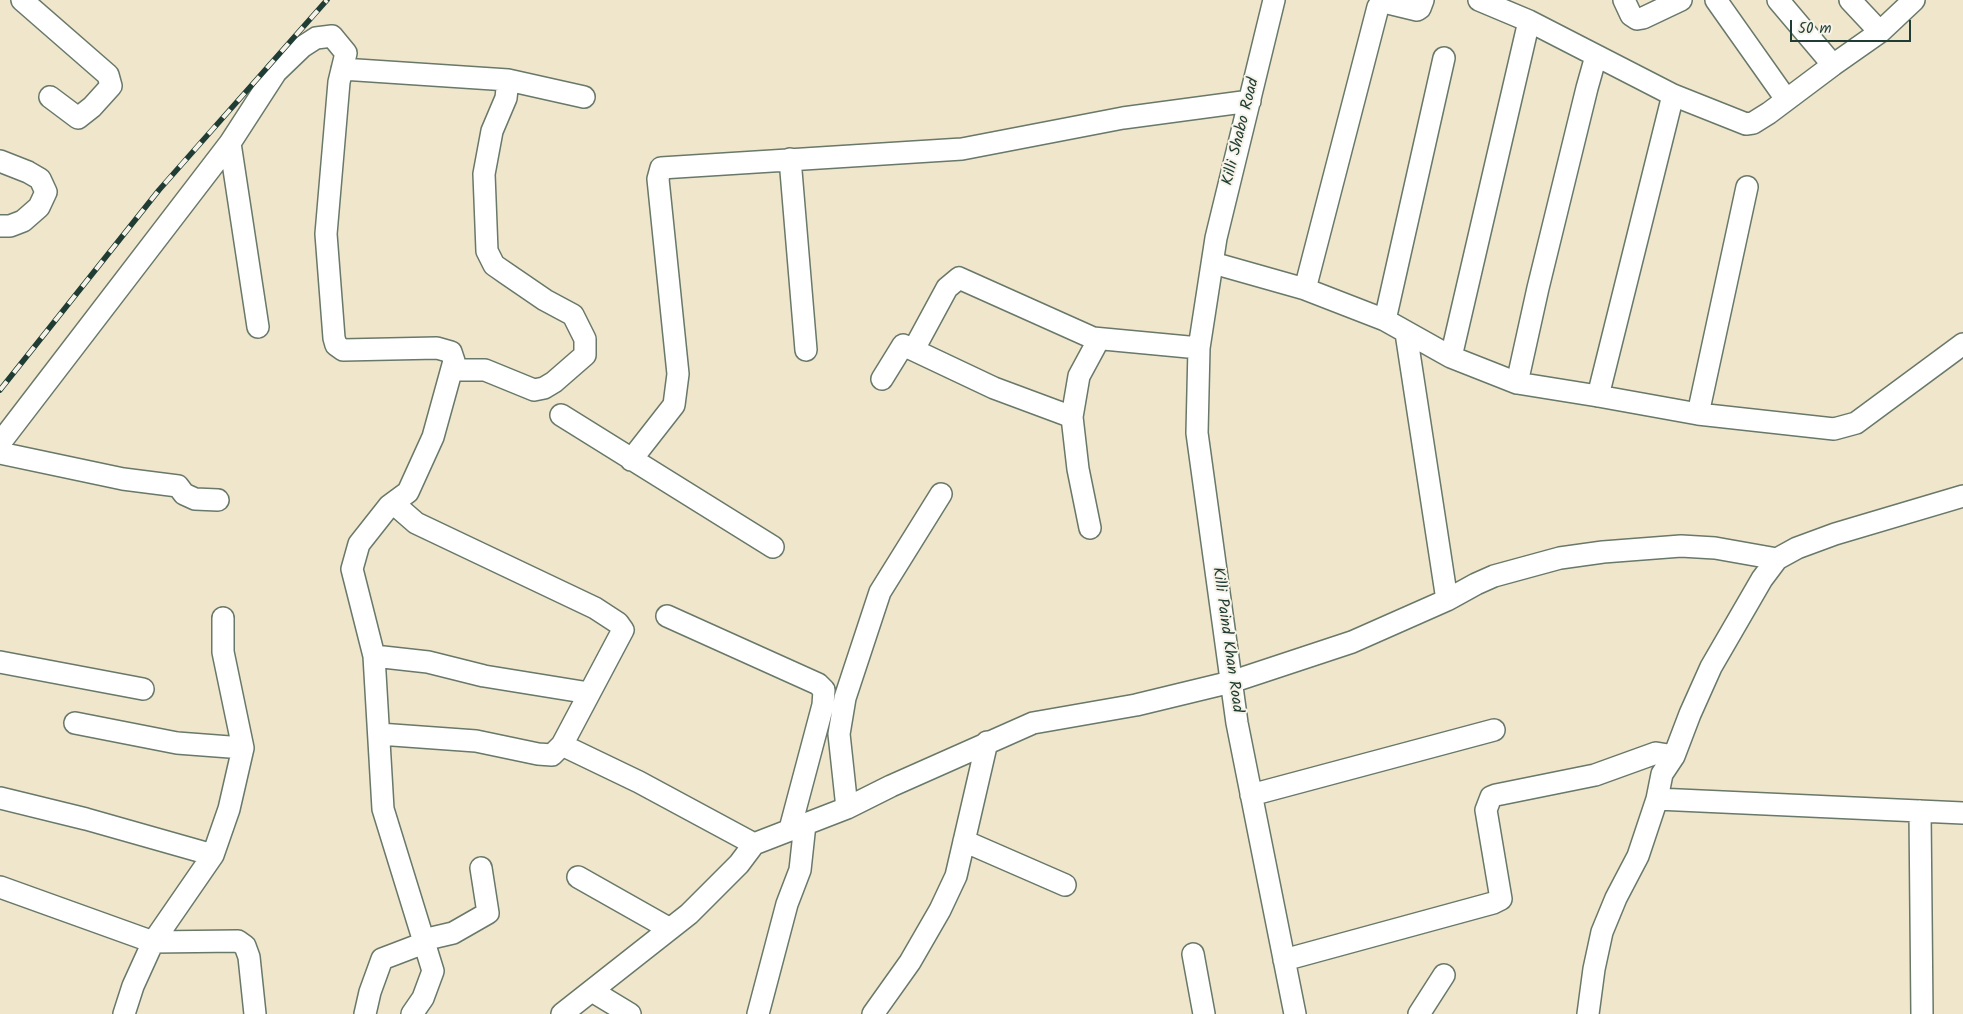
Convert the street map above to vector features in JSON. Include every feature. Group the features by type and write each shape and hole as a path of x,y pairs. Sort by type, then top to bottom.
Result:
{"street":[{"path":"22,0 108,75 111,86 92,107 78,118 50,97"},
{"name":"Killi Shabo Road","path":"1212,263 1216,238 1274,0"},
{"path":"1306,290 1378,7 1381,3 1388,3 1417,10 1420,8 1423,0"},
{"path":"1479,0 1529,21 1673,95 1746,124 1753,123 1880,32 1914,0"},
{"path":"1624,0 1632,15 1637,19 1681,0"},
{"path":"1716,0 1786,99"},
{"path":"1778,0 1833,65"},
{"path":"1850,0 1880,32"},
{"path":"1451,356 1529,21"},
{"path":"0,443 230,143 276,72 302,47 316,38 332,36 346,53 339,82 326,234 336,345 344,350 437,348 451,352 454,361 433,437 408,492 393,503 359,544 352,569 374,656 383,809 433,971 423,998 412,1014"},
{"path":"1517,383 1586,88 1596,56"},
{"path":"1385,320 1444,58"},
{"path":"342,69 508,80 584,97"},
{"path":"452,370 485,370 534,390 544,388 554,382 585,355 586,338 574,315 545,300 494,265 487,251 484,174 492,131 506,98 508,80"},
{"path":"1598,396 1673,95"},
{"path":"632,460 674,405 678,374 658,180 661,168 962,149 1123,118 1250,101"},
{"path":"230,143 258,327"},
{"path":"790,159 806,350"},
{"path":"0,161 40,179 46,192 39,207 23,221 10,226 0,226"},
{"path":"1698,414 1747,187"},
{"path":"1212,263 1306,290 1385,320 1451,356 1517,383 1698,414 1834,430 1856,423 1963,344"},
{"name":"Killi Paind Khan Road","path":"1212,263 1199,348 1197,433 1237,723 1295,1014"},
{"path":"914,349 947,288 959,278 1093,338 1199,348"},
{"path":"1406,333 1447,600"},
{"path":"1090,528 1078,468 1072,417 1080,376 1099,339"},
{"path":"882,378 903,345 994,388 1072,417"},
{"path":"561,414 773,547"},
{"path":"0,453 123,479 178,486 184,494 195,499 218,500"},
{"path":"847,808 839,734 845,698 880,592 941,494"},
{"path":"1588,1014 1594,969 1602,932 1616,898 1638,856 1662,774 1674,756 1690,714 1712,666 1762,579 1777,559 1797,548 1835,534 1963,496"},
{"path":"379,734 476,740 552,755 562,745 623,630 618,623 595,608 416,523 393,503"},
{"path":"562,1014 689,914 739,864 754,844 847,808 987,742 1033,723 1136,705 1231,682 1352,642 1447,600 1494,576 1560,558 1603,552 1681,546 1715,548 1777,559"},
{"path":"667,616 818,684 824,690 823,705 797,826 800,870 787,904 758,1014"},
{"path":"124,1014 133,986 153,942 213,856 229,809 243,748 223,652 223,618"},
{"path":"374,656 428,662 484,676 589,694"},
{"path":"0,662 143,689"},
{"path":"74,724 177,743 243,748"},
{"path":"1251,795 1494,730"},
{"path":"873,1014 910,962 940,910 956,876 987,742"},
{"path":"562,745 639,782 754,844"},
{"path":"1284,960 1493,903 1501,899 1486,810 1491,797 1595,775 1656,754 1664,753 1674,756"},
{"path":"0,798 86,819 213,856"},
{"path":"1656,799 1963,813"},
{"path":"1920,811 1922,1014"},
{"path":"964,841 1065,885"},
{"path":"365,1014 370,992 382,959 424,942 453,933 488,912 481,868"},
{"path":"578,877 670,929"},
{"path":"0,886 153,942 238,941 245,946 249,957 255,1014"},
{"path":"1193,954 1204,1014"},
{"path":"1419,1014 1444,975"},
{"path":"592,991 630,1014"}],"railway":[{"path":"0,390 159,190 327,0"}]}
